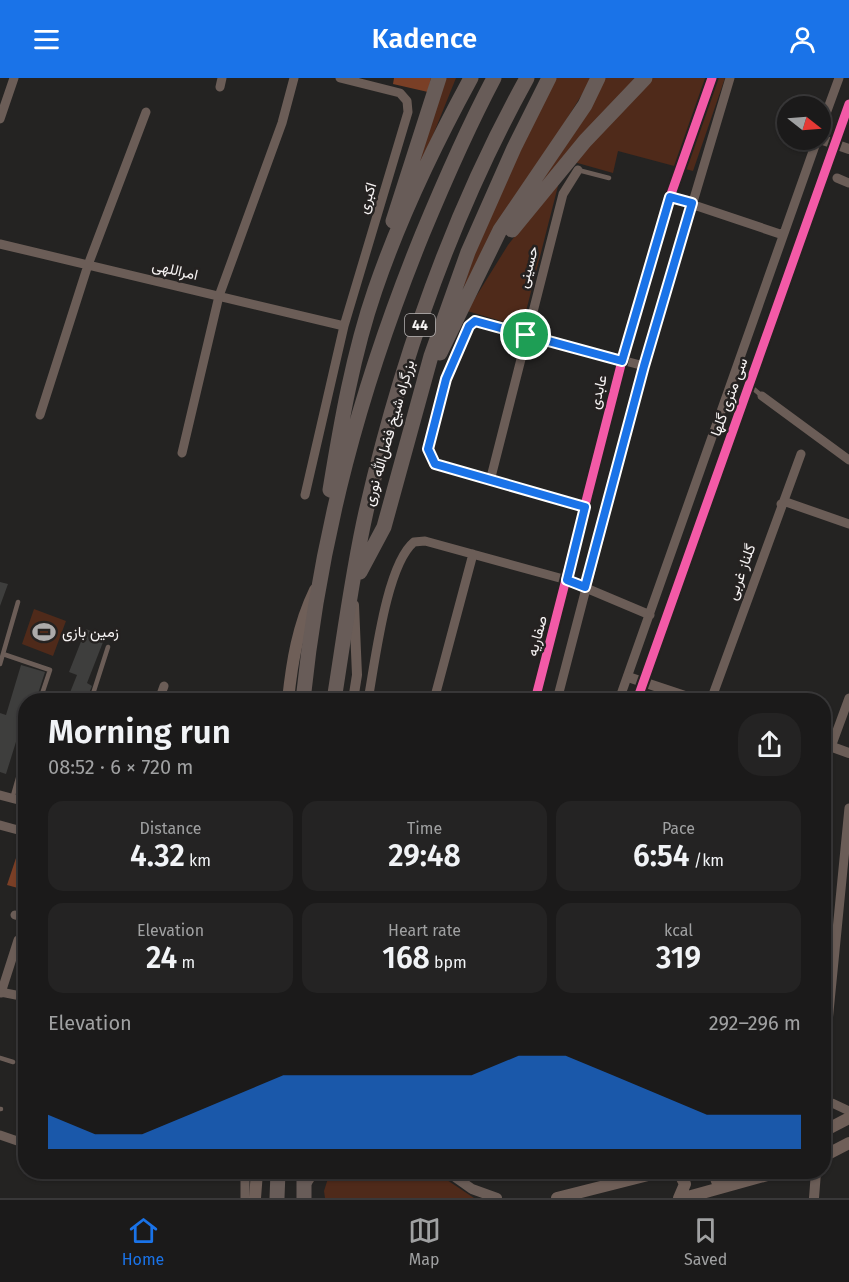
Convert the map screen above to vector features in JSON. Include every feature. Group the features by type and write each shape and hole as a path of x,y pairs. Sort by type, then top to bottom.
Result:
{"highway":[{"path":"323,554 329,494 338,442 375,290 391,227 439,78"},
{"path":"375,290 460,78"},
{"path":"436,142 471,78"},
{"name":"44","path":"304,693 323,554 367,382 390,314 442,188 494,78"},
{"name":"بزرگراه شیخ فضل‌الله نوری","path":"335,693 366,514 382,447 416,337 471,194 527,78"},
{"path":"353,586 384,527 434,346 468,252 514,148 549,78"},
{"path":"424,387 500,230 585,105 598,78"},
{"path":"473,287 507,236 585,141 645,78"},
{"path":"277,1198 278,1179"},
{"path":"304,1179 305,1194"}],"main road":[{"path":"289,693 296,645 306,608 319,583"},
{"path":"831,1127 849,1118"},
{"path":"831,1152 849,1143"},
{"path":"255,1198 256,1179"},
{"path":"558,1198 633,1179"},
{"path":"679,1198 685,1184 682,1179"},
{"path":"716,1179 723,1186"},
{"path":"684,1198 750,1179"}],"street":[{"path":"0,119 14,78"},
{"path":"182,453 219,296 282,123 294,78"},
{"name":"عابدی","path":"567,580 622,361 670,197 712,78"},
{"path":"559,693 644,366 730,78"},
{"path":"831,100 839,78"},
{"name":"اکبری","path":"344,326 408,112 407,101 400,93 347,79"},
{"name":"سی متری گلها","path":"639,693 849,104"},
{"path":"40,415 88,265 146,112"},
{"path":"831,143 849,149"},
{"name":"سی متری گلها","path":"622,693 815,150"},
{"name":"حسینی","path":"490,481 563,194 578,170"},
{"path":"837,178 849,183"},
{"path":"670,197 783,235"},
{"name":"امراللهی","path":"0,244 344,326"},
{"path":"585,507 435,464 428,449 446,379 469,326 475,321 644,366"},
{"path":"305,495 344,326"},
{"path":"762,396 849,460"},
{"name":"گلناز غربی","path":"714,693 801,454"},
{"path":"782,504 786,502 849,524"},
{"path":"369,693 394,571 410,545 419,541 567,580 650,615"},
{"path":"436,693 473,554"},
{"name":"صفاریه","path":"537,693 567,580"},
{"path":"353,586 357,675 354,693"},
{"path":"628,677 676,693"},
{"path":"162,693 164,686"},
{"path":"831,737 849,698"},
{"path":"831,747 849,753"},
{"path":"0,795 18,800"},
{"path":"831,992 849,808"},
{"path":"0,825 18,830"},
{"path":"18,940 1,993 18,996"},
{"path":"831,1102 849,1111"},
{"path":"0,1135 18,1141"},
{"path":"245,1179 245,1198"},
{"path":"305,1194 311,1179"},
{"path":"458,1179 472,1189 497,1198"},
{"path":"814,1198 815,1179"}],"lane":[{"path":"578,170 609,178"},
{"path":"749,385 762,396"},
{"path":"0,664 18,602"},
{"path":"93,693 108,647"},
{"path":"3,654 50,670 42,693"},
{"path":"12,799 18,778"},
{"path":"0,1058 13,1062"}],"shaded area":[{"path":"394,78 431,78 428,92 393,84"},
{"path":"444,78 456,78 394,232"},
{"path":"552,78 592,78 449,311"},
{"path":"604,78 637,78 533,196"},
{"path":"652,78 725,78 693,171 618,151 613,173 574,162"},
{"path":"560,178 522,327 467,311 508,245"},
{"name":"زمین بازی","path":"34,609 66,621 53,656 22,644"},
{"path":"18,852 18,888 7,885"},
{"path":"328,1179 446,1179 474,1198 325,1198 324,1191"}],"building":[{"path":"0,582 8,584 0,606"},
{"path":"86,629 105,637 87,683 92,686 89,693 70,693 77,675 69,672"},
{"path":"21,665 45,672 38,693 18,693 18,735 6,774 0,772 0,713 6,715"}],"cycle path":[{"path":"537,693 622,361 670,197 712,78"},
{"path":"639,693 849,104"}],"place":[{"name":"زمین بازی","path":"44,632"}],"route":[{"path":"670,197 692,203 644,366 585,587 567,580 585,507 435,464 428,449 446,379 471,323 475,321 526,335 622,361 670,197"}]}
